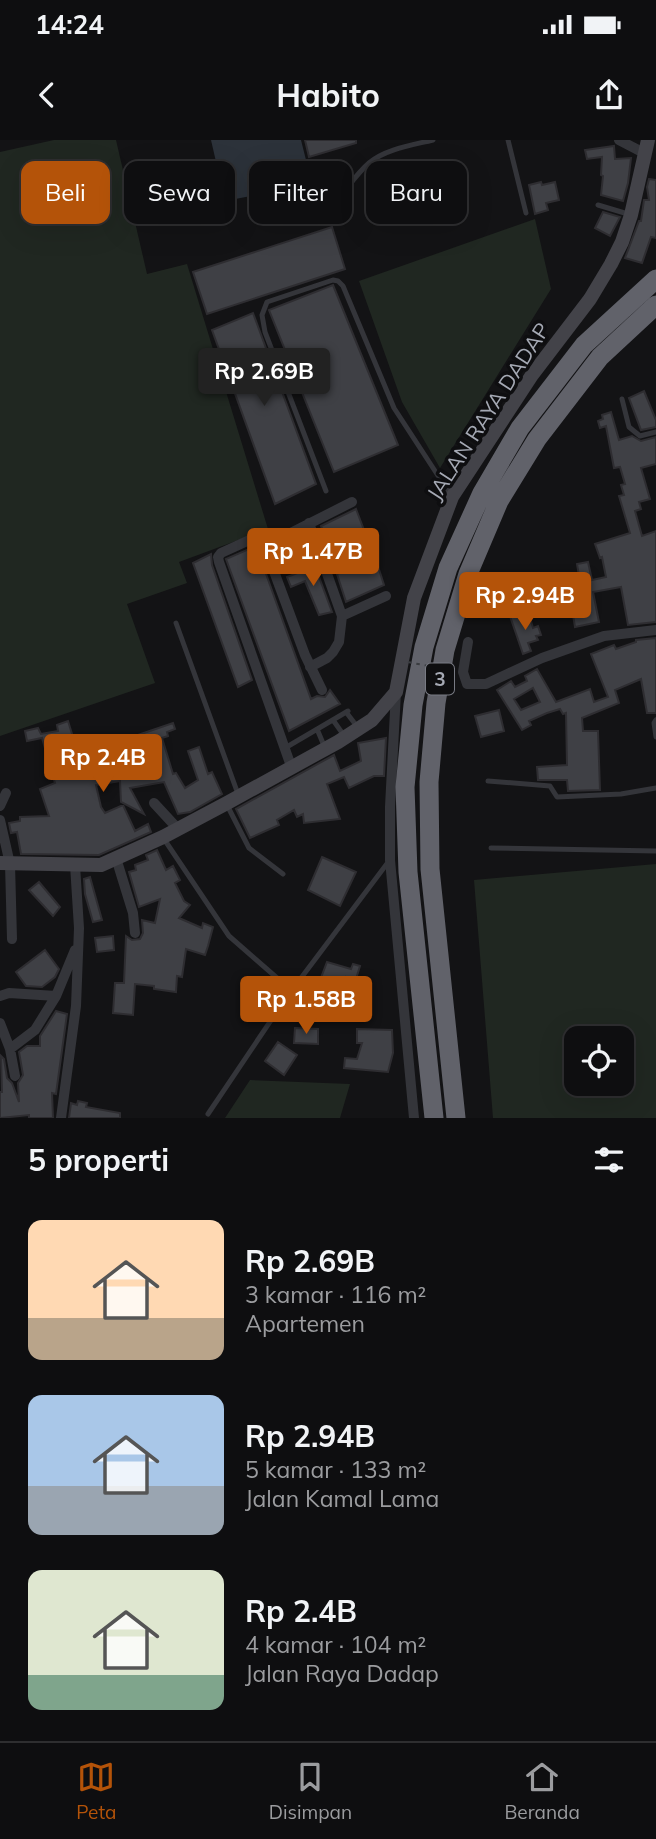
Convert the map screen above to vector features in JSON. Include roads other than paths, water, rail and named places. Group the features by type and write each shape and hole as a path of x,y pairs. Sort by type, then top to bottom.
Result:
{"highway":[{"name":"3","path":"434,1118 408,872 405,787 413,705 424,647 448,568 482,493 520,428 584,345 656,279"},
{"name":"3","path":"456,1118 430,869 429,782 436,703 445,650 468,574 499,501 537,439 600,357 656,305"}],"main road":[{"name":"JALAN RAYA DADAP","path":"5,864 101,865 163,837 233,800 372,720 396,692 414,598 452,497 532,375 590,299 617,253 631,215 646,146"}],"street":[{"path":"619,140 646,146"},
{"path":"265,545 352,502"},
{"path":"309,523 342,616 339,642 333,652 310,667"},
{"path":"291,766 218,557 221,553 256,537 262,538 310,667 322,690"},
{"path":"326,570 372,550"},
{"path":"342,616 386,596"},
{"path":"468,642 463,672 467,684 486,684 542,658 604,636 656,630"},
{"path":"396,692 390,860 414,1118"},
{"path":"0,806 6,793"},
{"path":"154,803 178,829"},
{"path":"0,820 12,939"},
{"path":"116,858 133,914 135,933"},
{"path":"61,1118 76,1006 78,941 75,865"},
{"path":"10,1049 34,1030 56,996 78,941"},
{"path":"0,996 9,993 56,996"},
{"path":"0,1023 10,1049 15,1076"}],"lane":[{"path":"352,184 374,159 433,140"},
{"path":"508,140 526,213"},
{"path":"598,205 631,215"},
{"path":"326,491 265,332 262,315 267,302 333,280 343,286 394,408 452,497"},
{"path":"622,399 629,427 640,436 656,432"},
{"path":"176,623 228,770 233,800 249,848 283,874"},
{"path":"285,747 347,711 359,729"},
{"path":"333,720 345,737"},
{"path":"656,720 656,737"},
{"path":"317,729 326,748"},
{"path":"488,781 551,786 557,797 621,794 656,788"},
{"path":"163,837 229,936 292,991"},
{"path":"491,848 656,851"},
{"path":"208,1114 292,991 390,860"}]}
